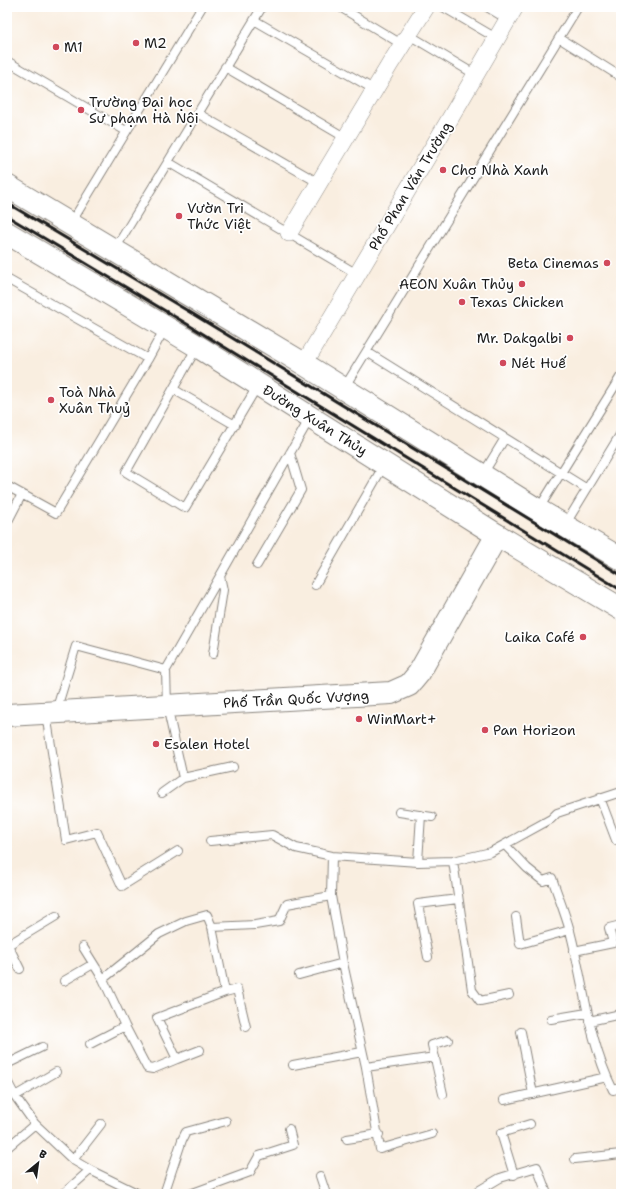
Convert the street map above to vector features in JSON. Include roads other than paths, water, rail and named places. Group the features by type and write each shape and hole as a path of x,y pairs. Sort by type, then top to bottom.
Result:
{"main road":[{"path":"7,186 304,364 538,510 621,559"},
{"name":"Đường Xuân Thủy","path":"7,233 197,346 497,535 621,609"},
{"name":"Phố Trần Quốc Vượng","path":"7,715 391,693 409,685 420,674 497,535"}],"street":[{"path":"289,233 426,7"},
{"name":"Phố Phan Văn Trường","path":"304,364 476,75 511,13"}],"lane":[{"path":"70,224 202,7"},
{"path":"114,250 262,7"},
{"path":"340,7 476,75"},
{"path":"443,7 496,38"},
{"path":"487,7 511,13"},
{"path":"343,389 578,7"},
{"path":"254,20 375,90"},
{"path":"559,38 621,77"},
{"path":"7,61 126,131"},
{"path":"226,68 346,138"},
{"path":"197,113 319,183"},
{"path":"168,162 358,274"},
{"path":"7,279 148,359"},
{"path":"7,486 56,513 166,328"},
{"path":"197,346 126,472 185,508 258,385"},
{"path":"367,352 587,489"},
{"path":"538,510 621,376"},
{"path":"173,389 235,425"},
{"path":"183,778 167,706 166,670 311,418"},
{"path":"564,525 621,433"},
{"path":"483,475 505,438"},
{"path":"257,565 301,490 290,453"},
{"path":"315,585 385,465"},
{"path":"7,523 22,494"},
{"path":"213,654 223,590 220,576"},
{"path":"166,670 76,646 51,713 66,840 96,832 122,886 178,851"},
{"path":"162,793 183,778 233,767"},
{"path":"210,841 272,836 296,848 332,856 418,862 453,861 491,852 551,819 557,813 621,792"},
{"path":"600,798 616,840"},
{"path":"399,812 432,817"},
{"path":"418,862 421,815"},
{"path":"505,845 527,868 543,880 552,878 570,930 588,1017 598,1055 613,1090 621,1088"},
{"path":"332,856 331,896 343,963 379,1134 380,1149 432,1134"},
{"path":"453,861 472,990 480,1001 509,995"},
{"path":"212,927 255,925 279,921 286,904 331,896"},
{"path":"428,957 418,904 458,899"},
{"path":"103,978 159,934 186,921 207,915 212,927 225,992"},
{"path":"20,969 8,948 56,916"},
{"path":"516,917 520,944 570,930"},
{"path":"574,951 613,943 608,928 617,926"},
{"path":"84,947 93,964 103,978 125,1026 147,1068 153,1069 200,1050"},
{"path":"299,975 343,963"},
{"path":"64,981 93,964"},
{"path":"177,1059 157,1018 225,992 237,989 246,1027"},
{"path":"551,1019 621,1014"},
{"path":"90,1044 125,1026"},
{"path":"521,1032 533,1094"},
{"path":"443,1094 432,1045 448,1040"},
{"path":"7,1064 42,1047"},
{"path":"293,1065 362,1052"},
{"path":"366,1067 435,1057"},
{"path":"15,1096 56,1072"},
{"path":"504,1100 607,1077"},
{"path":"7,1081 15,1096 35,1124 73,1160 124,1191 139,1194"},
{"path":"164,1194 186,1132 226,1121"},
{"path":"8,1147 35,1124"},
{"path":"73,1160 101,1124"},
{"path":"514,1175 501,1133 530,1124"},
{"path":"190,1194 250,1172 259,1156 293,1145 289,1129"},
{"path":"347,1139 379,1134"},
{"path":"575,1159 621,1154"},
{"path":"473,1194 500,1178 537,1168 547,1194"},
{"path":"63,1194 90,1170"},
{"path":"320,1176 326,1194"}],"railway":[{"path":"7,203 188,311 621,575"},
{"path":"7,216 182,321 621,590"}],"place":[{"name":"M2","path":"136,43"},
{"name":"M1","path":"56,47"},
{"name":"Trường Đại học Sư phạm Hà Nội","path":"81,110"},
{"name":"Chợ Nhà Xanh","path":"443,170"},
{"name":"Vườn Tri Thức Việt","path":"179,216"},
{"name":"Beta Cinemas","path":"607,263"},
{"name":"AEON Xuân Thủy","path":"522,284"},
{"name":"Texas Chicken","path":"462,302"},
{"name":"Mr. Dakgalbi","path":"570,338"},
{"name":"Nét Huế","path":"503,363"},
{"name":"Toà Nhà Xuân Thuỷ","path":"51,400"},
{"name":"Laika Café","path":"583,637"},
{"name":"WinMart+","path":"359,719"},
{"name":"Pan Horizon","path":"485,730"},
{"name":"Esalen Hotel","path":"156,744"}]}
